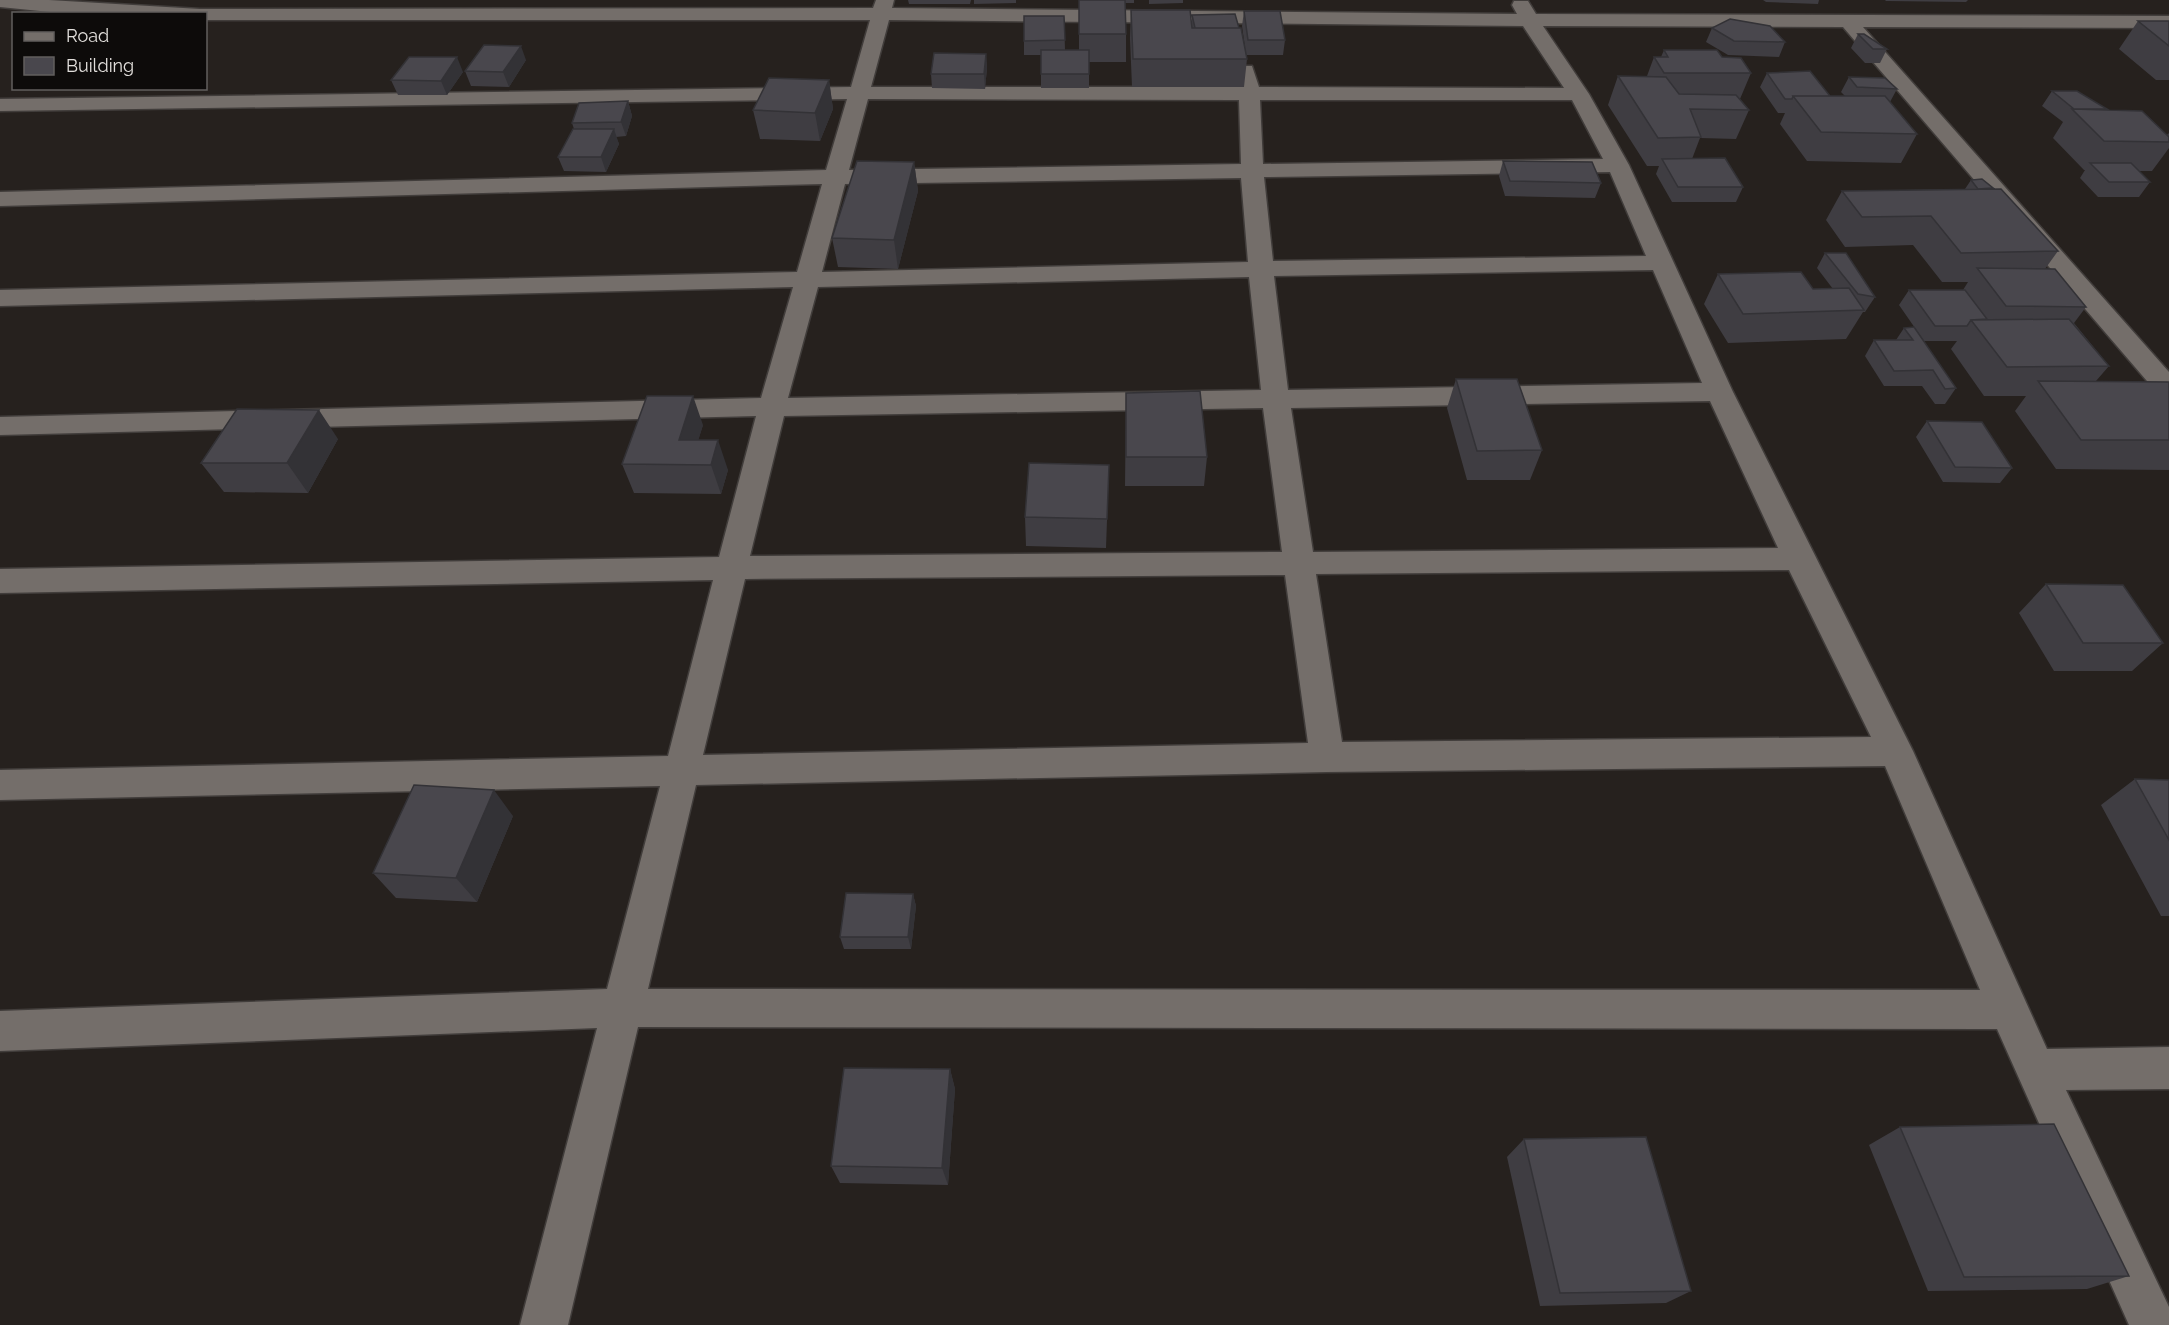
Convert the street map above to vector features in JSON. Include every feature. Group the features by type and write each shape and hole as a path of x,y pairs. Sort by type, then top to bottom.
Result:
{"street":[{"path":"1833,0 1847,20 2169,389"},
{"path":"3,2 153,12"},
{"path":"207,14 539,6 883,6 1238,33 1524,10 1847,20 2169,22"},
{"path":"544,1325 772,407 883,6"},
{"path":"1524,10 1579,94 1618,165 1719,392 1799,559 1896,751 2035,1070 2153,1325"},
{"path":"1238,33 1249,92 1252,172 1276,400 1327,757"},
{"path":"0,105 859,93 1579,94"},
{"path":"0,199 835,177 1618,165"},
{"path":"0,298 1261,269 1662,263"},
{"path":"0,426 772,407 1719,392"},
{"path":"0,581 732,568 1799,559"},
{"path":"0,785 1327,757 1896,751"},
{"path":"0,1031 623,1008 2009,1011"},
{"path":"2035,1070 2169,1068"}],"building":[{"path":"1079,0 1125,0 1126,34 1079,34"},
{"path":"1131,10 1190,10 1192,28 1241,28 1247,59 1133,59"},
{"path":"1244,11 1280,11 1285,40 1248,40"},
{"path":"1235,14 1239,28 1195,28 1192,15"},
{"path":"1024,16 1064,16 1065,40 1024,41"},
{"path":"1730,19 1770,26 1785,42 1734,41 1712,28"},
{"path":"2138,21 2169,21 2169,46"},
{"path":"1858,34 1864,34 1887,49 1873,49"},
{"path":"484,45 521,46 503,72 465,71"},
{"path":"1041,50 1089,50 1089,74 1041,74"},
{"path":"1664,50 1717,50 1722,57 1741,58 1751,73 1664,73 1654,57 1668,57"},
{"path":"934,53 986,54 984,74 931,74"},
{"path":"409,57 457,57 441,81 391,80"},
{"path":"1810,71 1830,96 1793,96 1792,99 1785,99 1767,73"},
{"path":"1618,76 1666,77 1679,94 1736,95 1749,110 1690,109 1701,137 1658,138"},
{"path":"1849,77 1885,78 1897,89 1857,87"},
{"path":"769,78 829,80 815,113 753,110"},
{"path":"2052,91 2077,91 2107,109 2074,109"},
{"path":"1793,96 1885,96 1917,134 1821,132"},
{"path":"628,101 621,122 572,123 579,103"},
{"path":"2072,109 2142,111 2169,137 2169,142 2104,141"},
{"path":"573,129 614,129 601,157 558,157"},
{"path":"1725,158 1743,187 1678,187 1662,159"},
{"path":"857,161 914,162 894,240 832,238"},
{"path":"1503,161 1592,162 1601,183 1510,181"},
{"path":"2090,163 2131,163 2150,182 2109,182"},
{"path":"1982,179 1993,188 1978,189 1971,180"},
{"path":"2001,189 2058,251 1961,253 1931,216 1862,217 1842,191"},
{"path":"1825,253 1846,253 1875,297 1858,294"},
{"path":"1977,268 2055,269 2086,307 2006,306"},
{"path":"1801,272 1813,289 1849,288 1864,310 1743,314 1718,274"},
{"path":"1909,290 1965,290 1987,319 1971,320 1967,326 1935,326"},
{"path":"2069,319 2109,366 2007,367 1971,320"},
{"path":"1914,327 1956,388 1945,389 1933,370 1894,371 1874,340 1913,340 1904,328"},
{"path":"1456,379 1517,379 1542,450 1477,451"},
{"path":"2038,381 2169,382 2169,440 2081,440"},
{"path":"1200,391 1207,457 1126,457 1126,393"},
{"path":"647,396 693,396 679,440 718,440 711,465 622,464"},
{"path":"237,409 319,410 287,463 201,463"},
{"path":"1927,421 1982,422 2012,468 1955,467"},
{"path":"1029,463 1109,465 1107,519 1025,517"},
{"path":"2046,584 2123,585 2163,643 2083,643"},
{"path":"2135,779 2169,780 2169,840"},
{"path":"414,785 494,790 456,878 373,873"},
{"path":"846,893 913,894 908,937 840,937"},
{"path":"844,1068 950,1069 942,1168 831,1166"},
{"path":"2054,1124 2129,1276 1964,1277 1900,1127"},
{"path":"1646,1137 1691,1291 1560,1293 1524,1139"}]}
